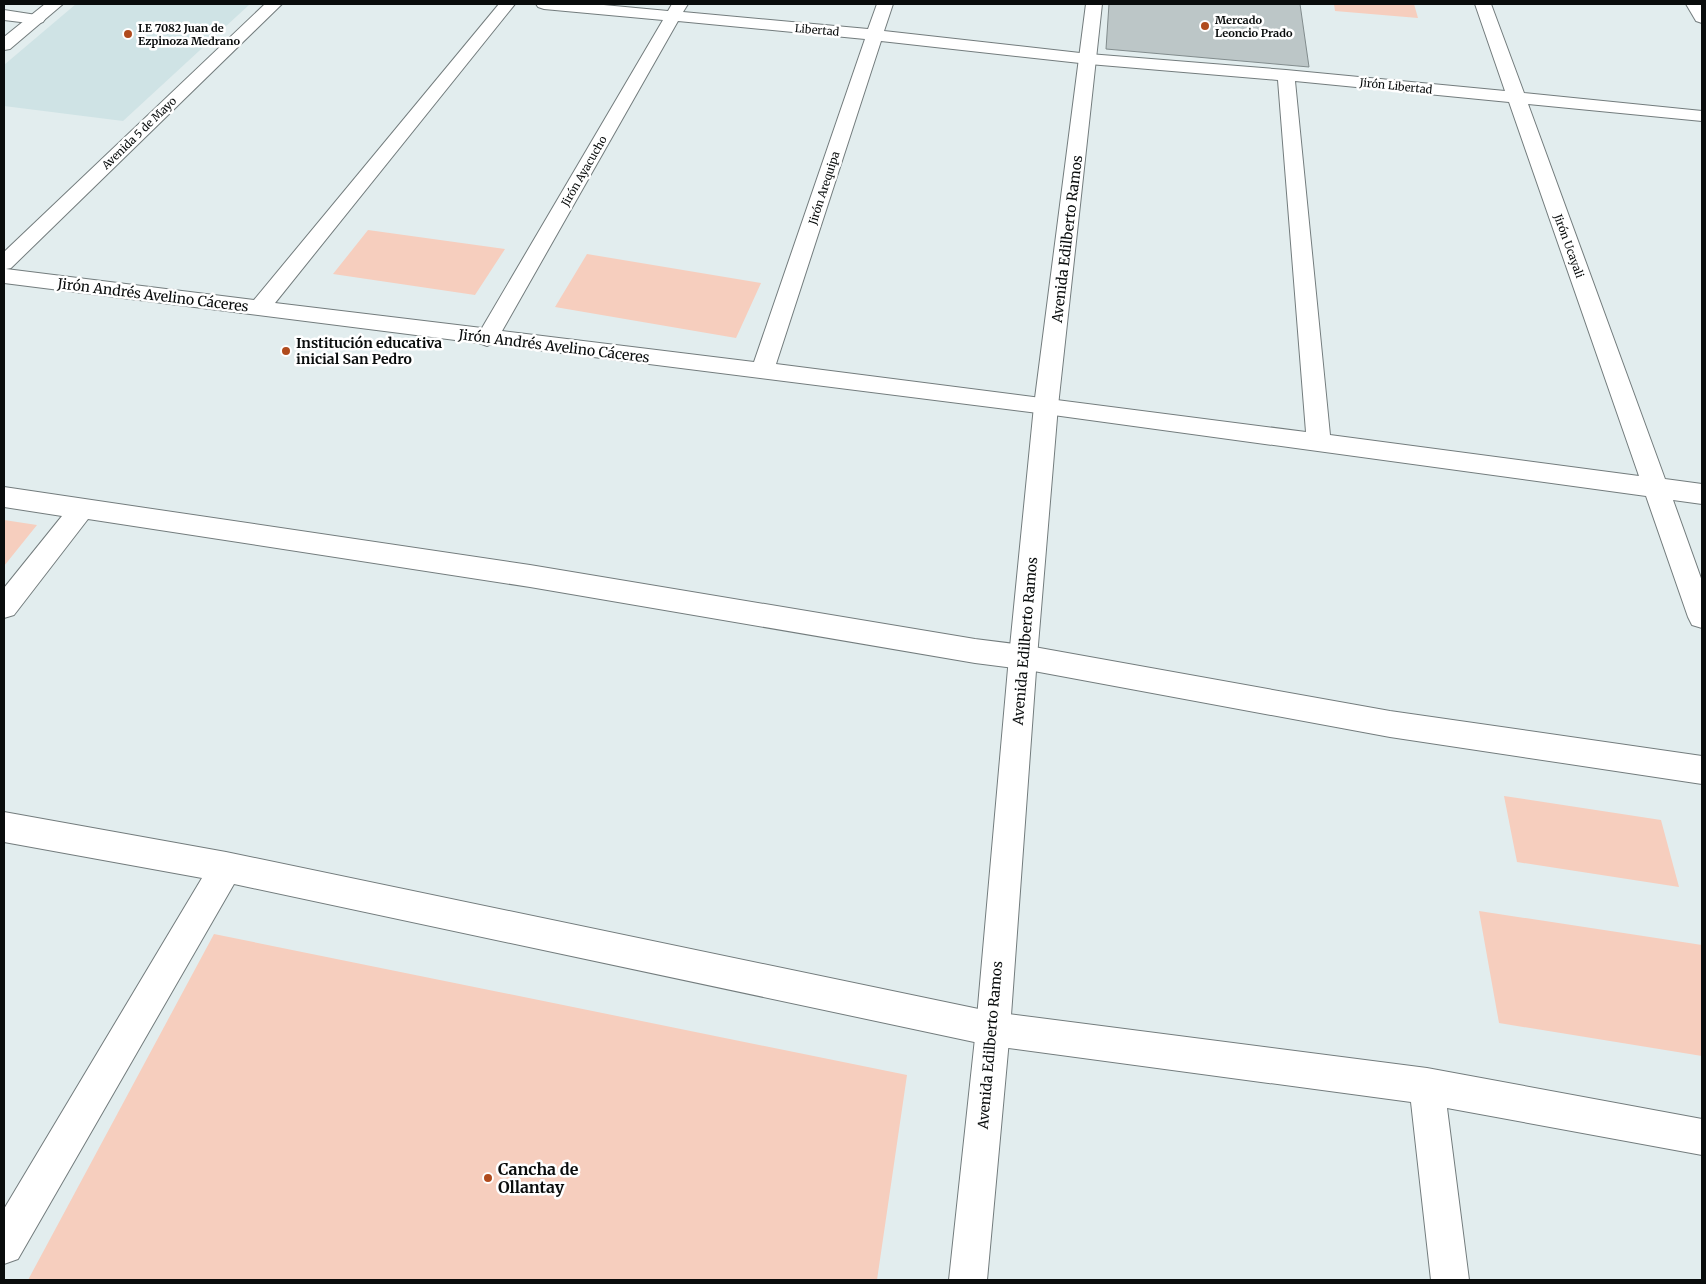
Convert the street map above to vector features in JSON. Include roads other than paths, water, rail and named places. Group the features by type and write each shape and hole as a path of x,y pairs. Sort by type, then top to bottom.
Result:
{"street":[{"path":"4,45 55,4"},
{"name":"Avenida 5 de Mayo","path":"4,263 274,4"},
{"path":"258,309 507,4"},
{"name":"Libertad","path":"544,4 677,10 1089,59"},
{"name":"Jirón Arequipa","path":"762,372 885,4"},
{"name":"Avenida Edilberto Ramos","path":"968,1280 993,1029 1023,657 1046,406 1089,59 1094,4"},
{"name":"Jirón Ucayali","path":"1483,4 1702,617"},
{"path":"1694,4 1702,18"},
{"name":"Jirón Ayacucho","path":"487,338 677,10"},
{"path":"4,15 36,18"},
{"name":"Jirón Libertad","path":"1089,59 1286,75 1702,116"},
{"path":"1286,75 1319,443"},
{"name":"Jirón Andrés Avelino Cáceres","path":"4,276 487,338 1046,406 1702,494"},
{"path":"4,498 530,576 975,651 1023,657 1390,724 1702,770"},
{"path":"4,607 81,510"},
{"path":"4,827 226,867 993,1029 1427,1086 1702,1137"},
{"path":"4,1245 226,867"},
{"path":"1427,1086 1450,1280"}],"place":[{"name":"Mercado Leoncio Prado","path":"1205,26"},
{"name":"I.E 7082 Juan de Ezpinoza Medrano","path":"128,34"},
{"name":"Institución educativa inicial San Pedro","path":"286,351"},
{"name":"Cancha de Ollantay","path":"488,1178"}]}
